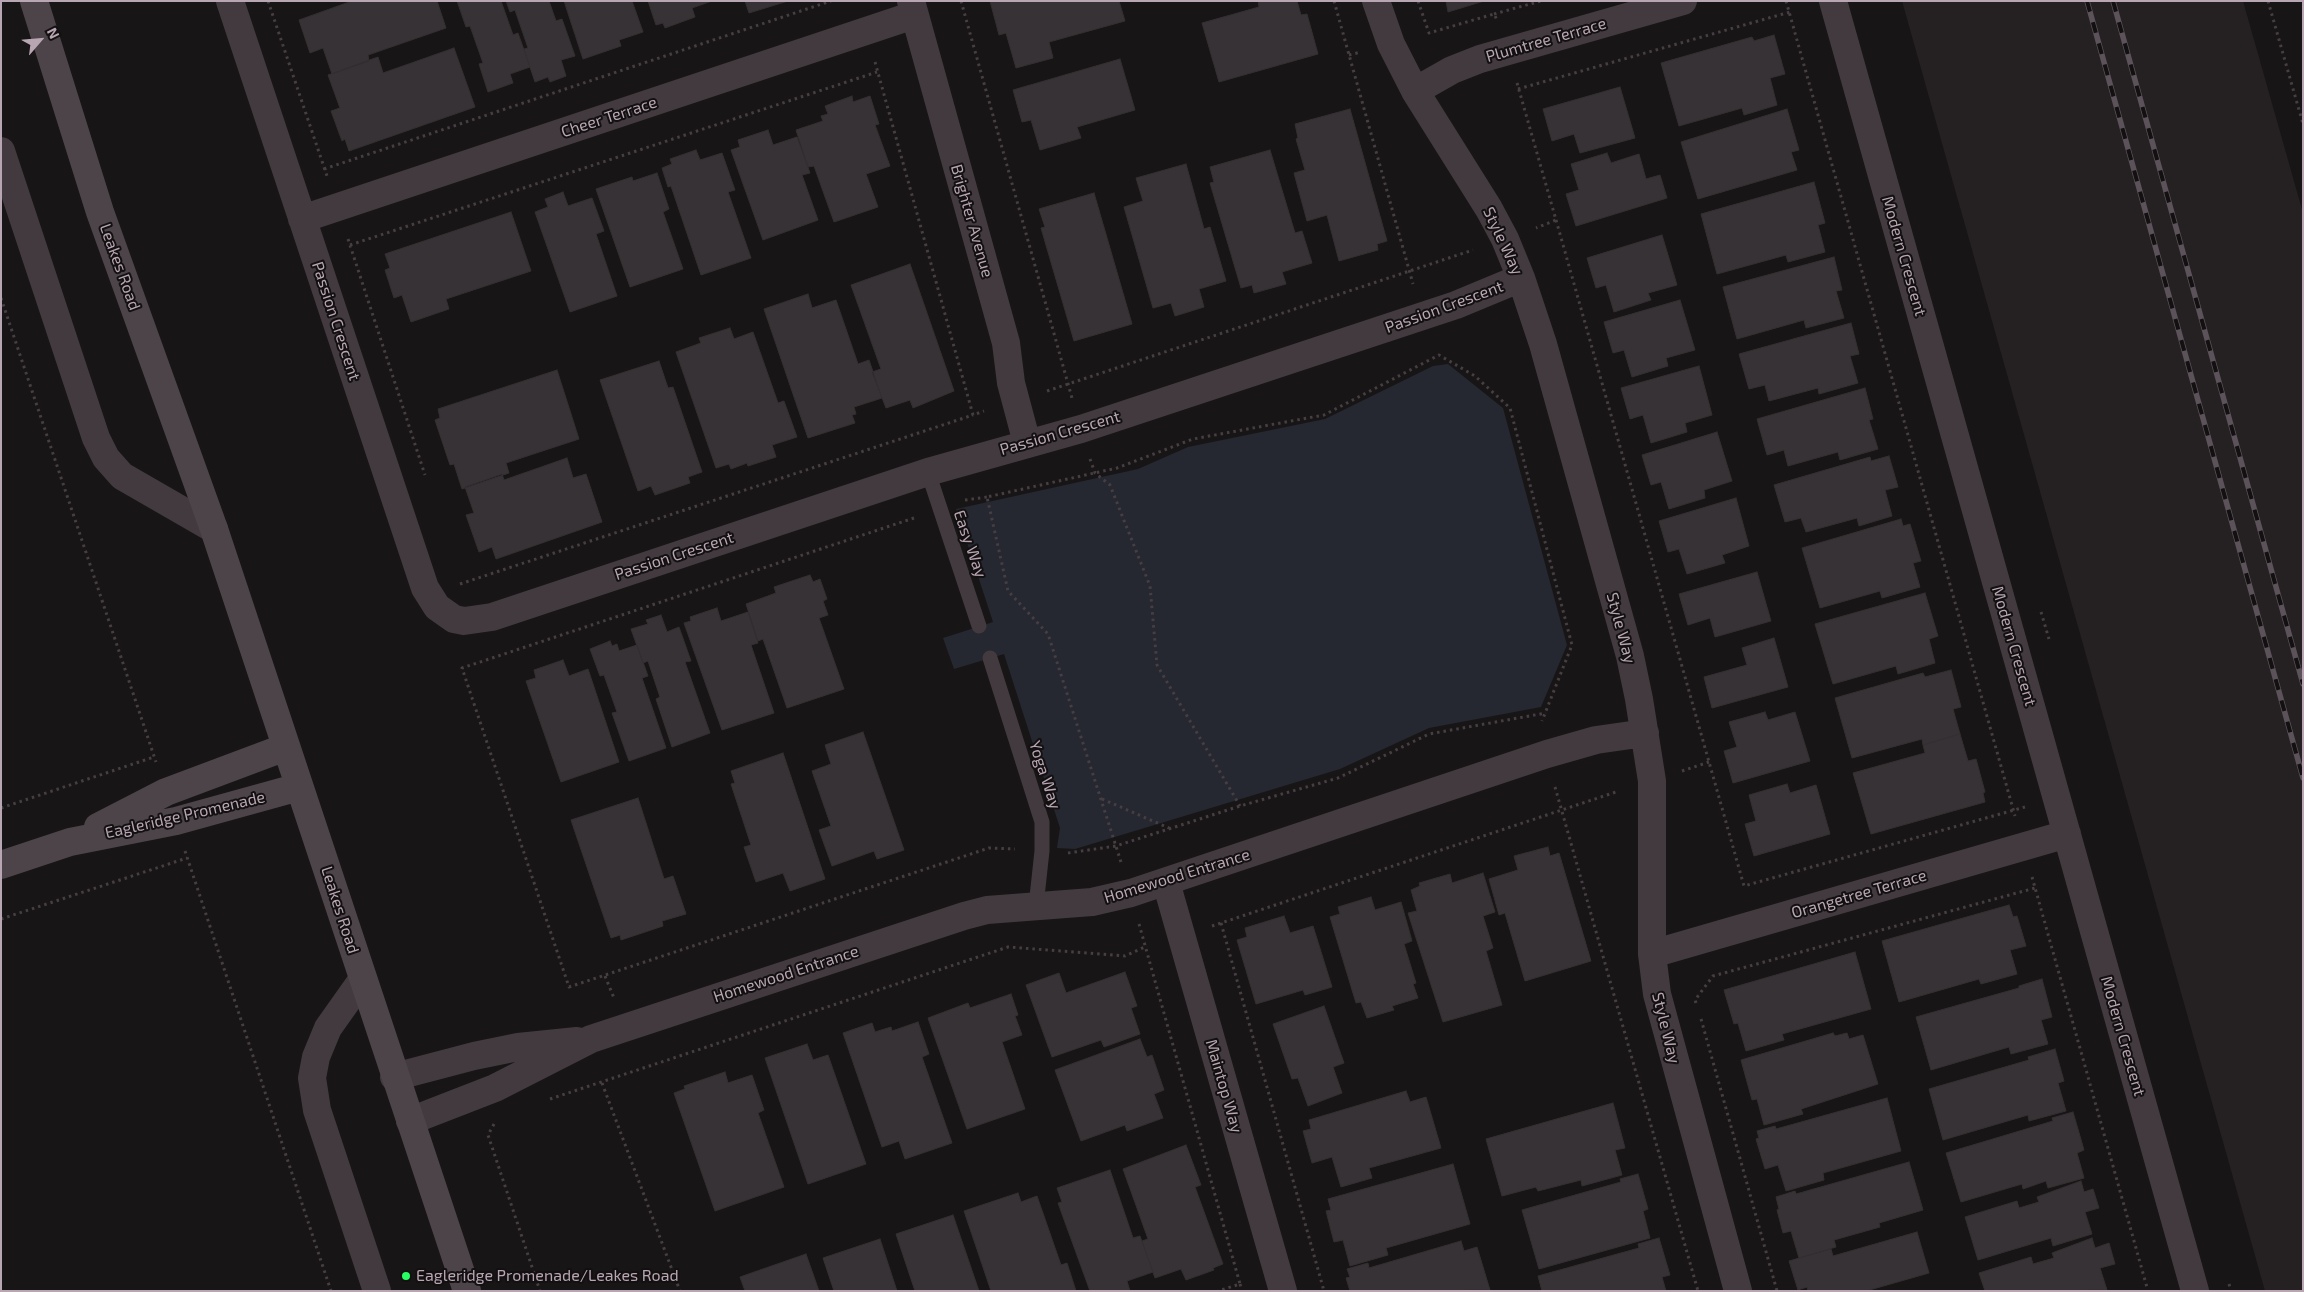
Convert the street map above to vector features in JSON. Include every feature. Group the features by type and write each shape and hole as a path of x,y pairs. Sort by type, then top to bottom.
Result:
{"main road":[{"name":"Leakes Road","path":"34,1 100,212 214,529 362,980 467,1291"},
{"name":"Eagleridge Promenade","path":"70,842 166,792 286,747"},
{"name":"Eagleridge Promenade","path":"1,865 70,842 176,821 299,787"}],"street":[{"name":"Passion Crescent","path":"230,1 425,588 438,607 454,618 473,621 492,617 928,472 1027,443 1081,430 1456,305 1521,278"},
{"name":"Style Way","path":"1376,1 1390,44 1415,91 1489,209 1521,278 1543,344 1624,637 1645,733 1652,781 1652,954 1657,994 1666,1035 1738,1291"},
{"name":"Plumtree Terrace","path":"1415,91 1452,70 1508,51 1683,1"},
{"name":"Modern Crescent","path":"1833,1 2195,1291"},
{"name":"Cheer Terrace","path":"302,219 866,31 913,8"},
{"name":"Brighter Avenue","path":"913,8 1006,343 1011,383 1027,443"},
{"path":"1,151 96,438 106,458 122,476 214,529"},
{"name":"Homewood Entrance","path":"410,1121 495,1088 591,1039 964,916 987,910 1092,902 1131,893 1547,754 1596,740 1645,733"},
{"name":"Orangetree Terrace","path":"1652,954 2067,834"},
{"name":"Maintop Way","path":"1166,882 1283,1291"},
{"path":"362,980 328,1028 316,1057 312,1078 317,1110 377,1291"},
{"name":"Homewood Entrance","path":"394,1076 509,1049 591,1039"}],"lane":[{"name":"Easy Way","path":"928,472 979,626"},
{"name":"Yoga Way","path":"990,658 1042,822 1042,851 1036,906"}],"path":[{"path":"268,1 427,480"},
{"path":"324,169 831,1"},
{"path":"961,1 1095,474 1110,485 1150,586 1157,666 1240,806"},
{"path":"1334,1 1409,270 1423,316 1439,355 1474,376 1510,408 1572,645 1539,728 1698,1291"},
{"path":"1418,1 1429,33 1541,1"},
{"path":"1786,1 2148,1291"},
{"path":"2268,1 2303,124"},
{"path":"1518,89 1790,12"},
{"path":"1494,14 1508,51 1744,886 2057,798"},
{"path":"866,31 973,415"},
{"path":"350,245 877,72"},
{"path":"460,584 1016,400 1069,385 1409,270 1504,240 1556,220"},
{"path":"1439,355 1324,415 1193,439 1141,460 1095,474 966,500 462,668 568,987 989,848 1078,853 1116,846 1240,806 1338,778 1429,734 1546,713"},
{"path":"987,497 1008,591 1048,634 1101,799 1131,893 1242,1291"},
{"path":"457,574 488,660"},
{"path":"1,808 154,757"},
{"path":"545,1101 1008,948 1125,956 1146,946 1182,936 1652,781"},
{"path":"1101,799 1169,828"},
{"path":"1,919 187,858"},
{"path":"1777,1291 1695,1000 1713,976 2035,888"},
{"path":"1220,923 1324,1291"},
{"path":"602,1083 680,1291"},
{"path":"497,1116 488,1135 540,1291"},
{"path":"1218,1291 1240,1284"}],"shaded area":[{"path":"1902,1 2243,1 2303,213 2303,1291 2265,1291"},
{"path":"1448,364 1503,408 1567,645 1541,707 1429,728 1340,769 1075,849 1057,848 1060,828 1004,654 954,669 943,638 993,622 956,509 1138,469 1188,447 1325,419 1433,366"}],"building":[{"path":"352,1 437,1 446,28 368,55 369,61 332,74 323,48 310,53 299,20"},
{"path":"457,1 501,1 513,35 518,33 530,67 510,74 513,83 488,92 479,64 483,63 470,26 466,27"},
{"path":"506,1 549,1 556,21 562,19 575,56 561,60 566,76 550,82 548,77 535,82 524,49 528,48 515,10 510,12"},
{"path":"564,1 632,1 643,32 619,40 621,46 583,59"},
{"path":"648,1 712,1 692,8 695,17 665,28 663,23 656,25"},
{"path":"745,1 788,1 749,13"},
{"path":"990,1 1119,1 1125,21 1049,42 1053,58 1016,68 1006,33 999,35"},
{"path":"1258,1 1297,1 1301,15 1307,14 1318,54 1219,82 1202,23 1259,7"},
{"path":"1446,1 1484,1 1448,12"},
{"path":"1774,35 1785,74 1770,78 1777,105 1744,115 1742,108 1679,126 1661,63 1752,37 1754,41"},
{"path":"454,48 475,107 349,151 345,139 342,141 331,111 340,108 328,75 378,57 383,73"},
{"path":"1120,59 1135,110 1077,127 1081,138 1040,150 1031,120 1022,122 1013,90"},
{"path":"1620,87 1635,138 1580,153 1574,134 1552,141 1543,109"},
{"path":"852,96 853,102 870,96 879,124 875,125 890,166 866,174 878,207 834,222 814,166 808,167 796,130 823,121 821,116 828,114 825,106"},
{"path":"1350,109 1387,241 1377,244 1378,250 1339,261 1327,215 1307,221 1294,173 1305,170 1296,139 1298,138 1295,124"},
{"path":"1787,109 1799,150 1791,152 1797,170 1698,199 1681,142"},
{"path":"768,130 773,145 797,137 810,173 802,175 818,220 763,240 731,150 740,147 738,140"},
{"path":"696,150 700,160 722,153 735,190 728,192 751,258 701,275 671,186 668,187 662,168 672,164 670,159"},
{"path":"1270,150 1295,233 1302,231 1312,263 1282,272 1286,284 1254,293 1252,285 1241,288 1210,183 1214,182 1210,167"},
{"path":"1607,153 1611,163 1639,154 1646,179 1660,175 1667,198 1576,226 1566,194 1579,190 1571,164"},
{"path":"1186,164 1204,229 1210,227 1226,281 1199,289 1204,307 1175,316 1171,303 1153,308 1124,207 1143,201 1136,178"},
{"path":"657,173 669,209 663,212 683,269 630,287 596,189 632,177 633,181"},
{"path":"1814,182 1825,223 1818,225 1825,252 1788,262 1786,255 1717,274 1701,214"},
{"path":"563,192 568,206 592,198 604,231 596,234 617,296 570,312 535,212 548,207 545,199"},
{"path":"1094,193 1132,324 1074,341 1041,228 1045,227 1039,209"},
{"path":"511,212 531,271 446,299 449,309 411,322 402,295 394,298 385,270 390,268 385,254"},
{"path":"1662,235 1677,285 1648,293 1651,300 1614,312 1606,285 1596,288 1587,258"},
{"path":"1834,257 1842,290 1836,291 1844,318 1806,328 1804,320 1737,339 1723,287"},
{"path":"910,264 954,391 913,408 910,400 886,408 872,372 881,369 851,285"},
{"path":"808,294 812,308 836,300 858,364 869,360 882,398 854,407 856,414 852,415 855,423 808,438 764,309"},
{"path":"1680,300 1695,350 1666,358 1668,366 1632,377 1624,350 1613,353 1604,322"},
{"path":"1851,323 1859,354 1850,356 1858,383 1819,394 1818,388 1769,401 1765,385 1749,389 1739,354"},
{"path":"730,328 734,339 753,332 778,403 784,401 797,437 772,445 776,457 748,466 747,463 731,469 729,464 716,468 676,352 701,343 699,338"},
{"path":"659,361 668,388 673,387 702,472 688,477 690,483 655,495 651,486 638,491 600,380"},
{"path":"1699,366 1712,415 1685,423 1687,432 1651,443 1643,415 1630,419 1621,388"},
{"path":"557,370 579,439 506,463 509,473 462,489 454,464 450,465 435,420 440,418 438,409"},
{"path":"1865,388 1873,419 1869,420 1878,449 1840,460 1838,452 1788,466 1784,450 1767,455 1757,419"},
{"path":"1717,432 1732,481 1704,490 1705,498 1669,509 1661,482 1651,485 1642,455"},
{"path":"1889,456 1898,487 1885,490 1892,516 1859,526 1857,518 1806,532 1801,518 1785,522 1774,485 1870,457 1871,461"},
{"path":"567,458 573,478 586,474 602,522 496,559 492,547 479,552 466,515 474,513 465,487 502,474 504,480"},
{"path":"1736,498 1749,546 1722,555 1725,563 1687,574 1679,549 1668,552 1659,521"},
{"path":"1901,519 1903,526 1910,524 1921,561 1913,563 1920,587 1882,598 1880,591 1820,608 1802,548"},
{"path":"1757,572 1771,621 1715,637 1710,618 1688,625 1679,594"},
{"path":"810,575 813,582 820,579 827,599 823,601 828,615 819,618 844,689 787,708 763,639 758,641 746,604 776,593 774,587"},
{"path":"1925,593 1938,636 1929,639 1935,663 1898,674 1896,666 1833,684 1815,624"},
{"path":"717,608 721,621 748,612 758,643 751,645 774,713 722,730 684,623 691,621 690,617"},
{"path":"661,615 667,632 679,627 691,661 685,662 710,733 672,747 656,699 660,697 648,661 643,663 631,629 648,624 646,620"},
{"path":"1774,638 1788,687 1712,708 1704,677 1747,665 1742,648"},
{"path":"610,641 612,646 617,644 619,651 637,645 648,676 642,678 666,748 629,761 612,713 617,712 604,675 600,676 590,649"},
{"path":"563,660 569,676 588,669 619,762 561,782 526,681 536,678 534,670"},
{"path":"1951,670 1961,707 1953,709 1960,734 1923,745 1922,739 1852,758 1835,698 1923,673 1925,677"},
{"path":"1765,712 1768,720 1795,712 1810,761 1733,783 1724,751 1737,747 1729,722"},
{"path":"863,732 904,850 877,859 874,851 832,866 819,830 831,826 812,771 831,764 825,745"},
{"path":"1960,734 1968,761 1976,759 1985,792 1983,793 1985,802 1871,834 1853,773 1925,753 1923,745"},
{"path":"783,753 825,879 790,891 783,873 756,882 744,847 751,845 731,784 735,783 731,771"},
{"path":"1787,784 1790,793 1816,785 1830,834 1754,856 1745,824 1756,821 1749,795"},
{"path":"638,798 664,879 673,876 686,914 662,921 663,926 621,940 620,935 611,938 571,820"},
{"path":"1548,847 1550,856 1559,853 1591,961 1525,981 1505,913 1499,915 1489,879 1518,870 1514,856"},
{"path":"1483,873 1495,912 1483,916 1493,948 1486,951 1502,1005 1443,1022 1408,913 1417,911 1411,890 1420,886 1419,883 1450,874 1452,883"},
{"path":"1371,897 1375,910 1401,902 1412,941 1404,944 1416,983 1413,984 1418,998 1392,1006 1394,1010 1367,1018 1361,1002 1356,1003 1330,917 1340,914 1338,907"},
{"path":"2009,905 2013,917 2017,916 2026,946 2010,950 2017,974 1981,984 1979,979 1899,1002 1882,941"},
{"path":"1284,916 1290,933 1313,926 1332,987 1305,995 1303,990 1256,1004 1237,940 1247,937 1245,928"},
{"path":"1855,952 1871,1009 1782,1034 1784,1040 1746,1051 1738,1023 1734,1024 1724,990"},
{"path":"1125,972 1137,1006 1131,1008 1140,1034 1104,1047 1101,1040 1052,1057 1026,985 1059,973 1066,993"},
{"path":"2042,979 2052,1017 2041,1020 2048,1044 2011,1054 2009,1047 1931,1070 1916,1017 2019,988 2019,986"},
{"path":"1011,994 1018,1015 1015,1016 1022,1035 1002,1042 1025,1109 967,1129 928,1018 968,1003 970,1008"},
{"path":"1324,1006 1344,1063 1333,1067 1342,1093 1308,1106 1298,1078 1292,1079 1273,1024"},
{"path":"918,1022 929,1054 922,1057 952,1143 905,1159 899,1141 882,1147 843,1033 872,1023 875,1032 891,1027 892,1031"},
{"path":"1833,1033 1835,1036 1847,1033 1849,1039 1863,1035 1878,1084 1801,1109 1803,1114 1764,1125 1757,1099 1752,1100 1741,1060"},
{"path":"1140,1039 1147,1057 1152,1055 1164,1090 1154,1094 1163,1118 1127,1131 1125,1125 1081,1141 1055,1070"},
{"path":"807,1044 813,1060 828,1055 866,1164 808,1184 765,1058"},
{"path":"2055,1049 2064,1081 2058,1083 2066,1111 2029,1121 2028,1115 1943,1140 1929,1089 2029,1060 2028,1057"},
{"path":"725,1072 728,1083 752,1075 764,1110 758,1113 784,1187 715,1211 674,1093 685,1089 684,1086"},
{"path":"1406,1091 1410,1102 1426,1097 1441,1148 1369,1168 1372,1178 1341,1187 1332,1157 1312,1163 1303,1131 1311,1129 1309,1120"},
{"path":"1887,1098 1901,1151 1823,1173 1824,1180 1786,1191 1778,1165 1765,1169 1756,1139 1759,1138 1757,1131 1775,1126 1776,1129"},
{"path":"1613,1103 1625,1148 1615,1150 1622,1175 1582,1186 1581,1180 1538,1191 1536,1187 1502,1196 1486,1139"},
{"path":"2073,1112 2084,1150 2077,1153 2084,1178 2048,1188 2046,1181 2023,1189 2022,1184 1961,1202 1946,1153 2053,1121 2052,1118"},
{"path":"1186,1145 1201,1185 1195,1187 1223,1264 1213,1268 1214,1270 1186,1280 1181,1269 1155,1278 1142,1241 1148,1239 1123,1169"},
{"path":"1909,1162 1923,1210 1879,1223 1880,1227 1834,1240 1836,1247 1799,1258 1791,1231 1783,1233 1776,1197 1795,1191 1796,1194"},
{"path":"1453,1164 1470,1224 1386,1248 1388,1255 1350,1266 1343,1240 1334,1242 1326,1211 1331,1210 1328,1199"},
{"path":"1110,1170 1133,1238 1140,1236 1153,1272 1127,1281 1130,1291 1090,1291 1058,1203 1062,1202 1057,1188"},
{"path":"1638,1174 1648,1209 1643,1211 1650,1238 1539,1269 1522,1210 1621,1182 1620,1179"},
{"path":"2081,1181 2084,1192 2093,1189 2099,1208 2085,1212 2092,1234 2053,1246 2051,1238 1978,1260 1965,1217 2017,1201 2019,1208 2039,1202 2037,1197"},
{"path":"1018,1193 1021,1202 1037,1196 1061,1265 1067,1263 1076,1291 991,1291 964,1211"},
{"path":"953,1215 979,1291 915,1291 896,1234"},
{"path":"1917,1232 1929,1273 1866,1291 1808,1291 1807,1287 1798,1290 1789,1261 1831,1249 1833,1256"},
{"path":"1659,1238 1670,1275 1662,1277 1666,1291 1542,1291 1538,1276 1639,1248 1638,1244"},
{"path":"2092,1238 2095,1248 2109,1243 2115,1264 2100,1268 2107,1290 1985,1291 1979,1273 2031,1257 2033,1264 2054,1258 2052,1253"},
{"path":"880,1239 897,1291 834,1291 823,1258"},
{"path":"1461,1241 1464,1251 1477,1247 1490,1290 1350,1291 1346,1278 1350,1277 1347,1269 1368,1263 1369,1268"},
{"path":"806,1254 819,1291 745,1291 740,1277"}],"railway":[{"path":"2087,1 2303,778"},
{"path":"2113,1 2303,684"}],"place":[{"name":"Eagleridge Promenade/Leakes Road","path":"406,1276"}]}
